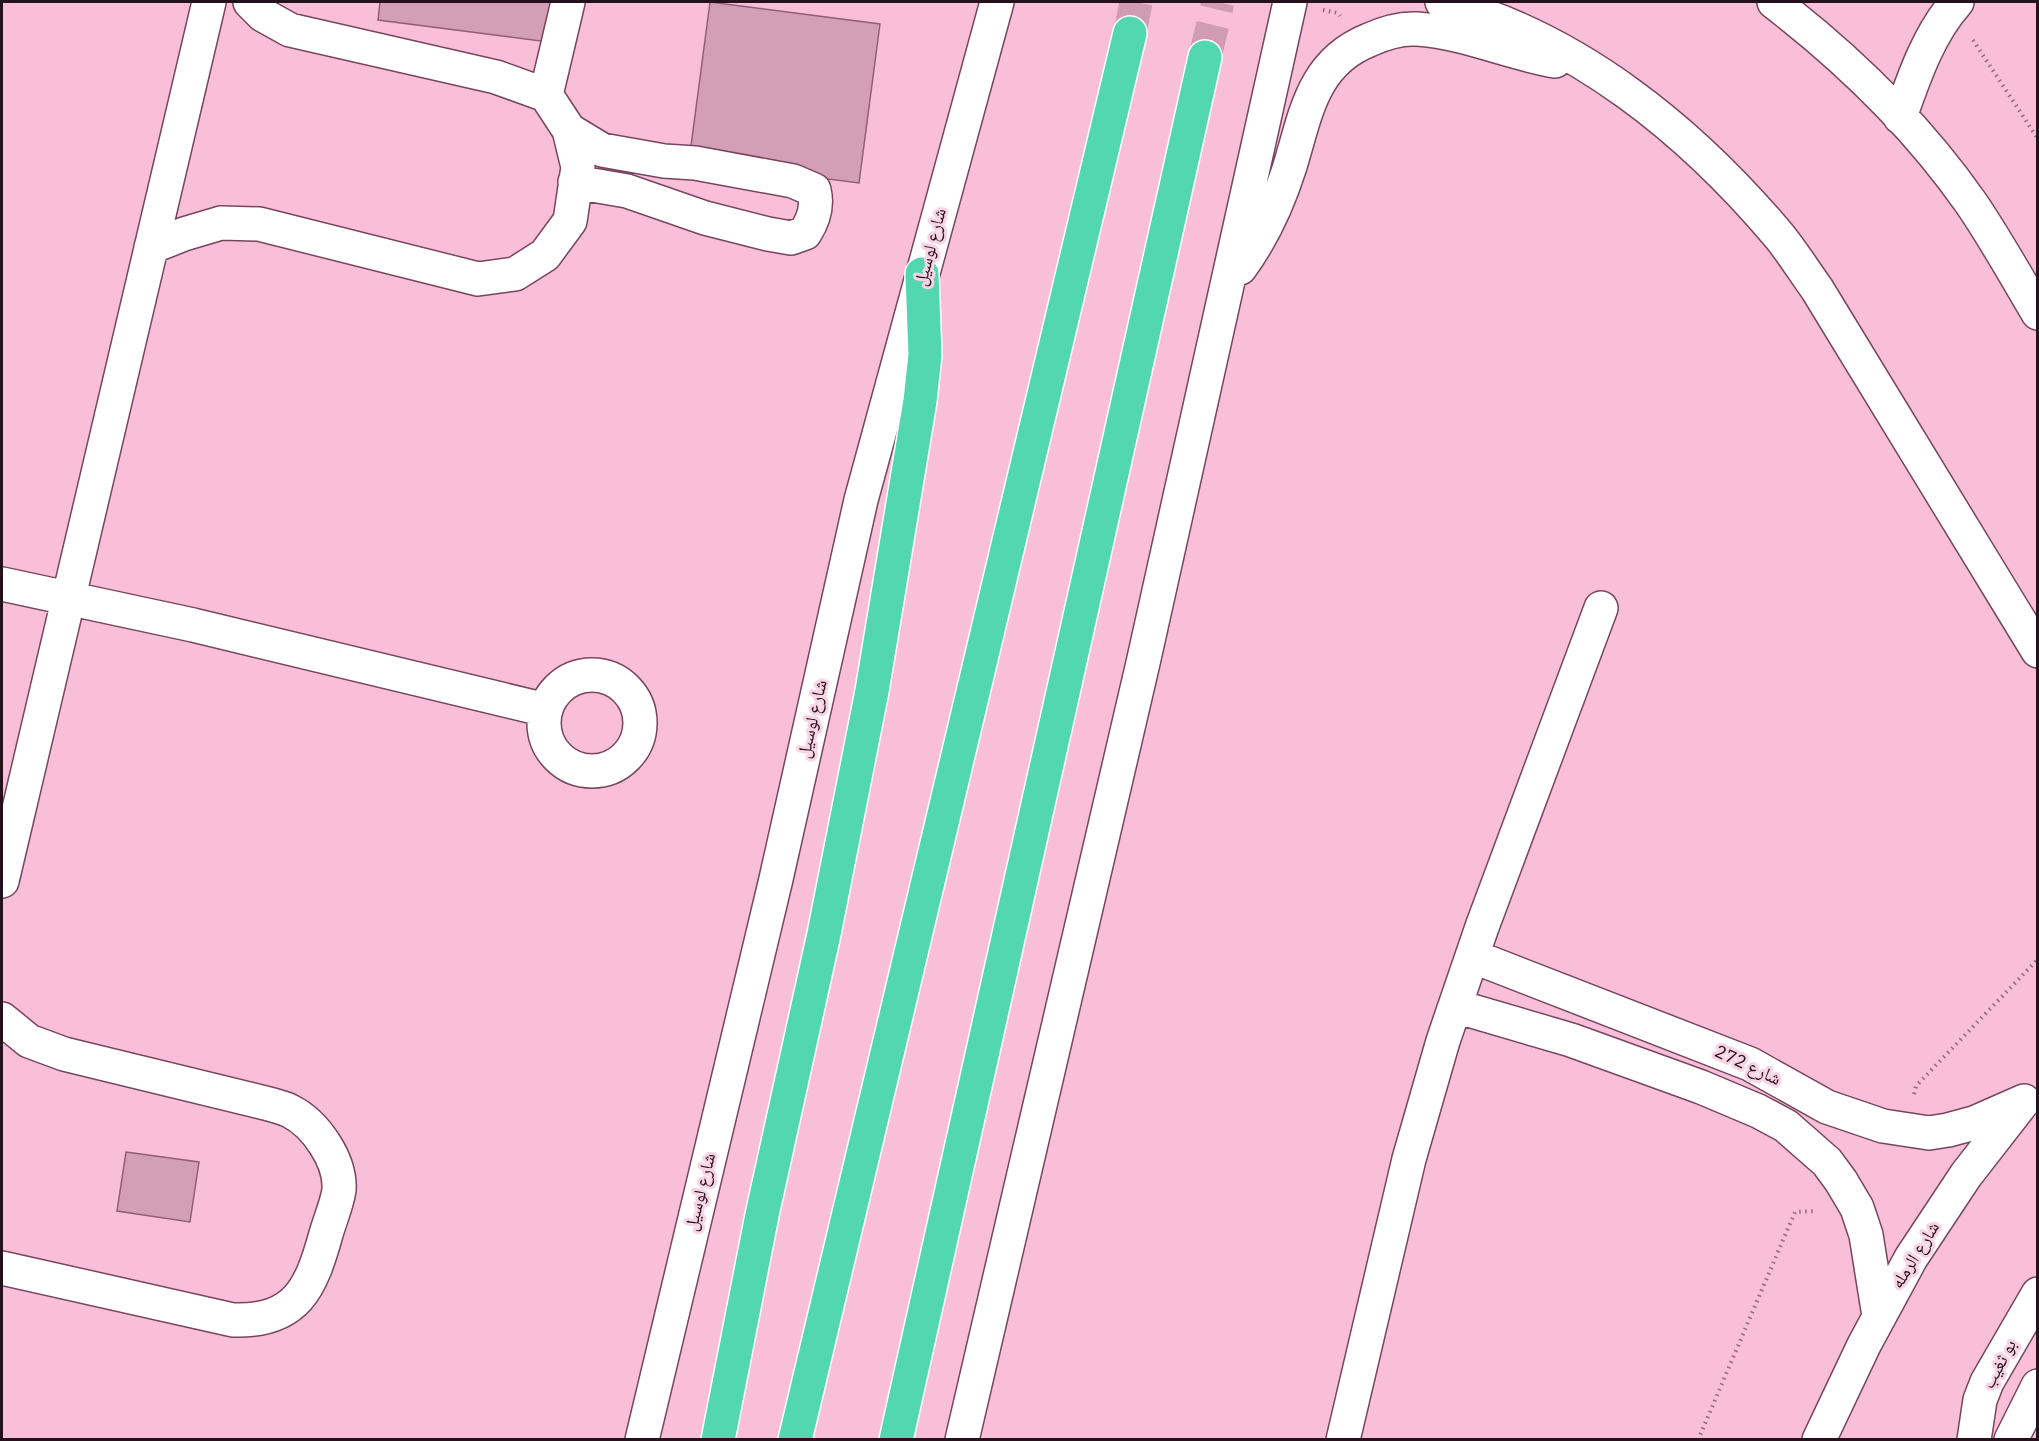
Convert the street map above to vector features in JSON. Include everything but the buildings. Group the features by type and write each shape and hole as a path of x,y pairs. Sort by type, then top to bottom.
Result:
{"highway":[{"path":"795,1440 1130,33"},
{"path":"896,1440 1205,57"},
{"path":"718,1440 762,1215 824,934 876,668 920,401 925,355 922,274"}],"street":[{"path":"2,881 209,2"},
{"path":"151,247 221,223 259,224 478,279 515,274 545,255 570,221 578,167 569,130 546,95 496,77 291,30 263,15 250,2"},
{"path":"546,95 568,2"},
{"path":"977,2 985,48"},
{"name":"شارع لوسيل","path":"642,1440 776,879 861,500 997,2"},
{"path":"962,1440 1143,663 1290,2"},
{"path":"1442,2 1520,30 1581,62 1632,95 1688,140 1733,184 1781,238 1817,289 2037,651"},
{"path":"1774,2 1840,57 1933,154 2023,270 2037,312"},
{"path":"1900,117 1913,78 1926,51 1954,5"},
{"path":"1228,282 1256,244 1274,208 1290,166 1302,120 1315,88 1327,70 1358,44 1393,31 1414,29 1439,31 1554,61 1581,62"},
{"path":"569,130 602,150 695,163 793,181 814,190 816,199 812,223 805,233 791,237 735,226 627,191 575,182"},
{"path":"2,584 193,625 546,710"},
{"path":"1343,1440 1408,1159 1455,1006 1557,722 1601,608"},
{"name":"شارع 272","path":"1472,956 1750,1064 1827,1107 1884,1126 1929,1133 1948,1130 1974,1123 2031,1094"},
{"name":"شارع 272","path":"1455,1006 1571,1040 1701,1087 1758,1111 1786,1126 1827,1162 1857,1208 1866,1235 1879,1316"},
{"path":"2,1019 29,1041 64,1054 291,1111 317,1134 333,1160 338,1175 339,1191 310,1283 300,1297 288,1306 254,1321 233,1320 2,1268"},
{"name":"شارع الرمله","path":"1819,1440 1879,1316 1911,1258 1966,1175 2031,1094"},
{"name":"بو ثغيب","path":"1974,1440 1980,1400 1987,1382 2037,1294"},
{"path":"2011,1440 2037,1386"}],"path":[{"path":"1290,2 1338,13 1358,44"},
{"path":"1954,5 2037,140"},
{"path":"1908,1130 1916,1086 2037,959"},
{"path":"1698,1440 1795,1212 1857,1208"}],"tunnel":[{"path":"1130,33 1136,2"},
{"path":"1205,57 1218,2"}]}
